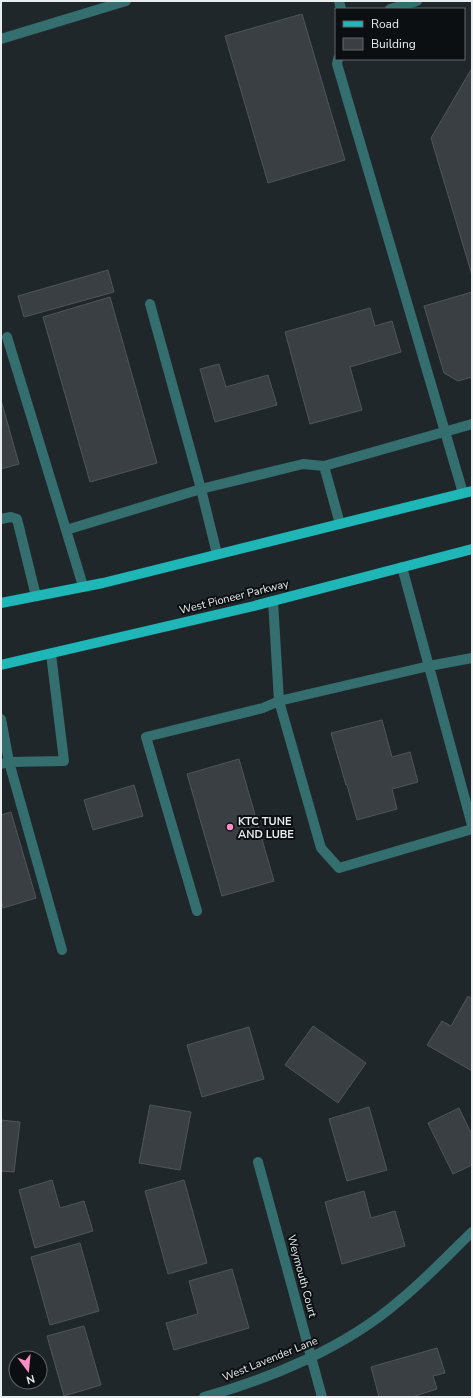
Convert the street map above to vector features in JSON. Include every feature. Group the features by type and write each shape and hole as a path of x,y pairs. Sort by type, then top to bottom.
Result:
{"main road":[{"path":"1,603 83,586 218,554 467,492"},
{"name":"West Pioneer Parkway","path":"1,665 273,601 472,549"}],"street":[{"path":"1,39 126,1"},
{"path":"393,8 417,1"},
{"path":"338,60 337,64 444,432 467,492"},
{"path":"150,304 202,489 218,554"},
{"path":"7,337 83,586"},
{"path":"66,530 202,489 303,464 324,466 472,424"},
{"path":"324,466 340,524"},
{"path":"1,519 11,517 17,519 36,596"},
{"path":"402,567 472,825"},
{"path":"273,601 279,701 321,848 339,868 472,829"},
{"path":"5,763 64,761 51,654"},
{"path":"196,911 146,736 263,708 279,701 429,666 472,658"},
{"path":"1,719 5,763 62,950"},
{"name":"Weymouth Court","path":"258,1162 322,1397"},
{"name":"West Lavender Lane","path":"204,1397 222,1392 311,1358 361,1330 399,1301 472,1232"}],"building":[{"path":"302,14 345,160 268,183 225,36"},
{"path":"472,68 472,275 431,138"},
{"path":"108,270 114,292 24,317 18,296"},
{"path":"472,292 472,377 458,381 444,373 424,306"},
{"path":"110,297 157,463 90,482 43,317"},
{"path":"370,308 375,326 392,321 401,352 350,367 362,410 310,424 285,332"},
{"path":"219,364 226,387 268,375 277,405 215,422 200,369"},
{"path":"1,400 19,464 1,469"},
{"path":"382,720 392,757 410,752 418,782 392,789 397,809 357,820 331,733"},
{"path":"239,759 274,881 222,896 187,774"},
{"path":"134,785 143,816 93,830 84,800"},
{"path":"11,812 36,898 3,908 1,899 1,815"},
{"path":"468,996 472,999 472,1071 427,1045 442,1021 451,1026"},
{"path":"313,1026 366,1063 338,1103 285,1065"},
{"path":"249,1027 264,1079 202,1097 187,1045"},
{"path":"150,1105 191,1112 180,1170 139,1163"},
{"path":"369,1107 387,1170 347,1181 329,1119"},
{"path":"459,1108 471,1133 472,1132 472,1165 453,1174 428,1123"},
{"path":"1,1120 20,1122 14,1172 1,1171"},
{"path":"52,1180 60,1208 84,1201 93,1231 35,1248 19,1190"},
{"path":"184,1180 207,1263 168,1274 145,1191"},
{"path":"364,1191 371,1218 395,1211 405,1246 342,1264 325,1202"},
{"path":"80,1243 99,1311 50,1325 31,1257"},
{"path":"232,1269 249,1328 174,1350 166,1323 198,1314 189,1281"},
{"path":"84,1326 101,1385 64,1396 47,1336"},
{"path":"437,1348 445,1373 433,1376 437,1389 415,1397 379,1397 371,1367"}],"place":[{"name":"KTC TUNE AND LUBE","path":"230,827"}]}
